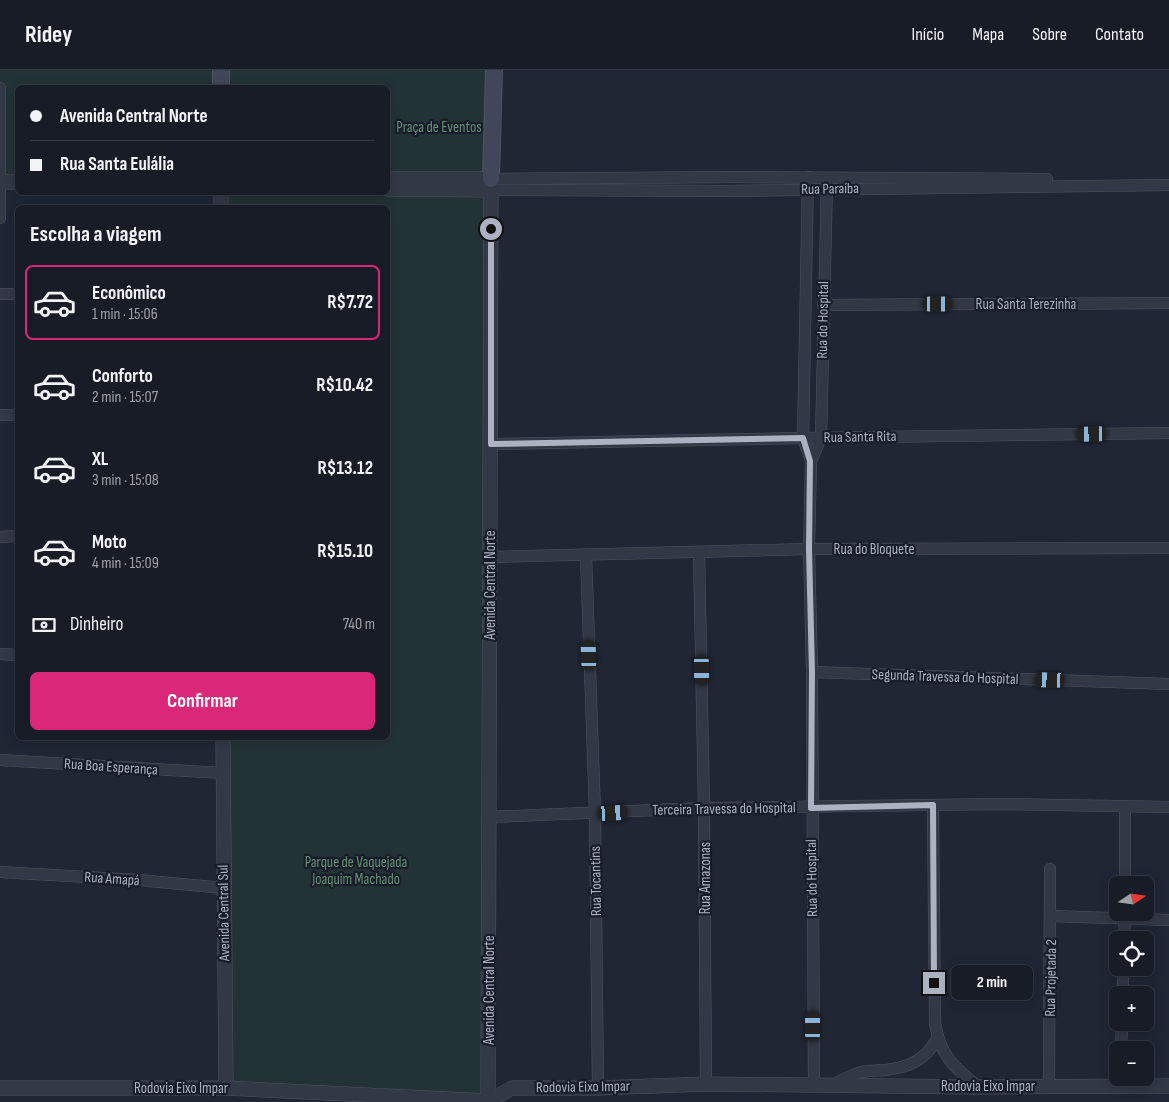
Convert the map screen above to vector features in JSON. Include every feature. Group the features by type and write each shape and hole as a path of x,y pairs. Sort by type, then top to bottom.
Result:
{"main road":[{"path":"221,70 221,85"},
{"name":"Avenida Central Norte","path":"491,184 494,70"}],"street":[{"path":"0,88 0,218"},
{"path":"0,178 15,176"},
{"name":"Rua Paraíba","path":"491,184 808,177 828,183 1169,185"},
{"name":"Rua do Hospital","path":"808,177 803,438 810,461 809,549 812,672 811,808 814,1085"},
{"path":"0,178 15,181"},
{"path":"390,179 491,184"},
{"name":"Rua Paraíba","path":"491,184 724,191 809,189 828,183 1169,180"},
{"name":"Rua do Hospital","path":"810,461 821,438 823,305 828,183"},
{"path":"390,189 491,184"},
{"name":"Avenida Central Norte","path":"488,1101 491,184"},
{"path":"0,294 15,294"},
{"name":"Rua Santa Terezinha","path":"823,305 1169,303"},
{"path":"0,415 15,415"},
{"name":"Rua Santa Rita","path":"491,444 1169,433"},
{"path":"0,537 15,536"},
{"name":"Rua do Bloquete","path":"489,557 809,549 1169,548"},
{"name":"Rua Amazonas","path":"699,552 704,808 706,1084"},
{"name":"Rua Tocantins","path":"586,556 595,814 598,1088"},
{"path":"0,654 15,655"},
{"name":"Segunda Travessa do Hospital","path":"812,672 1169,684"},
{"name":"Avenida Central Sul","path":"222,740 226,1088"},
{"name":"Rua Boa Esperança","path":"0,760 222,774"},
{"path":"933,805 934,1023 938,1039 950,1062 979,1087"},
{"name":"Terceira Travessa do Hospital","path":"489,817 704,808 933,805 1169,807"},
{"path":"1125,806 1125,876"},
{"name":"Rua Projetada 2","path":"1049,1086 1050,869"},
{"name":"Rua Amapá","path":"0,872 138,880 224,888"},
{"path":"1051,916 1109,915"},
{"path":"1154,918 1169,920"},
{"path":"834,1085 855,1074 908,1065 930,1052 938,1039"},
{"name":"Rodovia Eixo Impar","path":"0,1088 226,1088 488,1101 512,1088 598,1088 706,1084 979,1087 1109,1083"},
{"name":"Rodovia Eixo Impar","path":"1154,1085 1169,1086"}],"green space":[{"name":"Parque de Vaquejada Joaquim Machado","path":"0,70 491,70 488,1101 226,1088 222,740 390,740 390,205 221,205 221,195 390,195 390,85 15,85 15,182 1,182"}],"route":[{"path":"491,229 491,444 803,438 810,461 811,808 933,805 934,983"}],"park label":[{"name":"Praça de Eventos","path":"439,127"}]}
